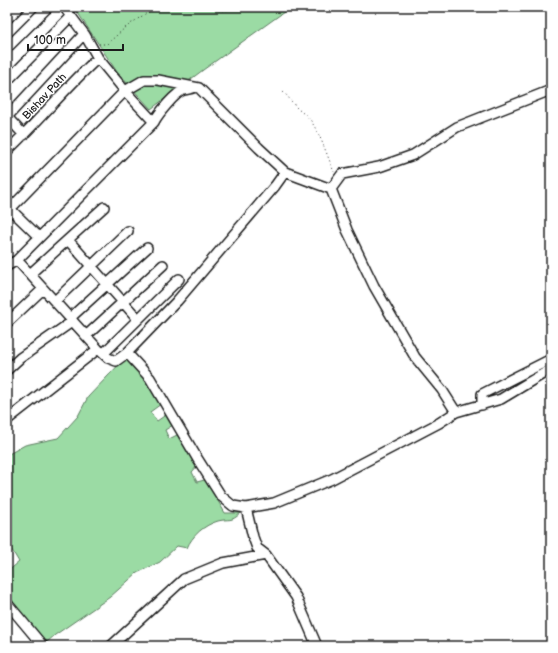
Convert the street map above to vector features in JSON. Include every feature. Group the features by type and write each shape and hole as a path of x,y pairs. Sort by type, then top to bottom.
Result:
{"street":[{"path":"7,19 19,7"},
{"path":"7,48 48,7"},
{"path":"64,7 85,35 98,58 125,91 154,122"},
{"path":"7,81 71,16"},
{"path":"24,135 7,117 85,35"},
{"name":"Bishav Path","path":"7,150 24,135 80,74 98,58"},
{"path":"39,237 8,209 125,91 144,80 158,80 199,88 258,148 285,172 332,189"},
{"path":"7,266 17,260 154,122 157,115 183,90 199,88"},
{"path":"332,189 342,174 379,167 413,155 457,127 551,90"},
{"path":"17,260 86,336 108,358 116,361 127,353 177,301 275,186 285,172"},
{"path":"332,189 347,230 374,286 415,357 442,390 456,412"},
{"path":"30,274 104,207"},
{"path":"54,301 128,231"},
{"path":"68,240 138,319"},
{"path":"7,370 20,358 72,320 107,284 147,248"},
{"path":"86,336 163,265"},
{"path":"7,420 101,351 138,319 178,279"},
{"path":"7,323 43,289"},
{"path":"127,353 150,378 196,458 221,496 233,506 246,508 274,503 332,479 439,423 456,412 501,399 551,369"},
{"path":"482,405 482,394 551,359"},
{"path":"246,508 253,537 258,548 266,555 296,597 317,646"},
{"path":"111,646 184,579 223,563 266,555"},
{"path":"8,607 43,646"}],"path":[{"path":"85,35 94,44 107,44 126,27 148,12 166,7"},
{"path":"216,7 219,10 226,11 234,7"},
{"path":"283,92 312,122 338,180"}],"green space":[{"path":"74,7 291,7 151,109 117,72"},
{"path":"128,355 142,371 161,404 150,412 157,421 167,414 173,425 165,430 169,439 179,434 199,464 192,472 197,482 208,479 225,513 241,513 232,519 218,521 203,528 192,539 187,548 177,546 160,562 137,573 110,597 55,635 46,643 7,598 7,572 19,562 10,547 7,549 7,455 25,445 58,438 78,416 88,397"}]}
